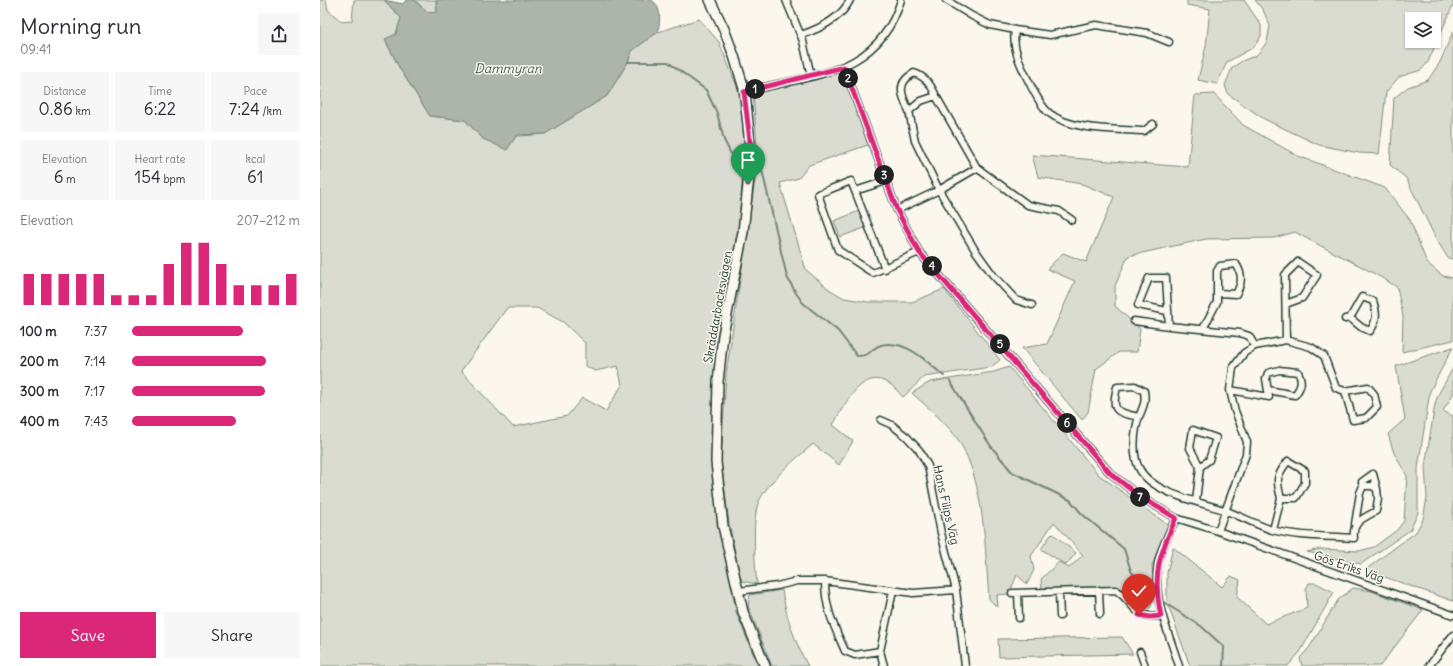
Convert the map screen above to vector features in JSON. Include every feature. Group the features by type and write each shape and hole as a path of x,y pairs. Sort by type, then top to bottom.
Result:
{"street":[{"name":"Skräddarbacksvägen","path":"710,0 729,42 744,92 752,157 743,232 723,335 718,382 716,462 723,526 743,612 765,666"},
{"path":"786,0 801,35 811,76"},
{"path":"801,35 819,28 839,15 850,0"},
{"path":"744,92 844,67 862,57 876,45 888,29 901,0"},
{"path":"946,0 990,25 1014,30 1050,35 1096,25 1147,33 1169,42"},
{"path":"1014,30 1013,37 1018,61 1032,90 1048,113 1073,125 1144,130 1153,124"},
{"path":"844,67 897,210 919,252 1110,473 1139,496 1176,518 1218,531 1246,454 1247,442 1235,411 1230,390 1233,368 1244,353 1255,346 1286,340 1311,347 1324,356 1336,388 1345,391 1368,387 1374,394 1377,407 1366,418 1353,420 1345,391"},
{"path":"1032,305 1016,300 993,275 975,250 939,190 915,141 902,86 904,79 914,73 923,76 932,86 936,96 977,168 1028,205 1059,211 1072,220"},
{"path":"909,111 921,101 936,96"},
{"path":"897,210 939,190 977,168"},
{"path":"885,269 851,181 818,194 821,206 838,250 873,273 885,269 919,252"},
{"path":"855,191 886,181"},
{"path":"1286,304 1302,298 1317,275 1298,262 1286,275 1286,304 1286,340"},
{"path":"1203,329 1217,302 1217,271 1220,266 1236,264 1241,272 1241,285 1236,294 1218,293"},
{"path":"1167,311 1138,305 1148,278 1166,278 1169,326"},
{"path":"1362,297 1373,301 1375,306 1375,323 1370,331 1361,328 1347,319 1362,297"},
{"path":"1134,320 1169,326 1240,333 1249,336 1255,346"},
{"path":"1230,390 1269,397 1266,379 1268,373 1279,370 1298,372 1301,379 1300,388 1295,395 1268,390"},
{"name":"Gös Eriks Väg","path":"1139,417 1118,413 1114,407 1117,387 1135,386 1144,391 1145,402 1139,417 1135,437 1138,467 1146,480 1175,495 1225,511 1273,530 1311,535 1354,538 1353,530 1360,493 1363,486"},
{"name":"Hans Filips Väg","path":"881,420 892,425 907,437 919,450 928,466 941,533 956,590 965,666"},
{"path":"1196,501 1200,467 1190,448 1193,430 1216,438 1209,460 1200,467"},
{"path":"1273,530 1281,498 1277,482 1280,471 1288,461 1305,471 1305,482 1296,498 1281,498"},
{"path":"1355,524 1376,511 1378,499 1377,490 1373,474 1362,482 1363,486 1372,486 1377,490"},
{"path":"1176,518 1161,553 1156,578 1161,616 1179,666"},
{"name":"Gös Eriks Väg","path":"1218,531 1453,615"},
{"path":"739,591 777,586 797,581 825,581 913,593 956,590"},
{"path":"825,581 825,599 828,612 845,651 855,655 880,651"},
{"path":"1019,618 1015,593 1059,593 1099,590 1116,590 1122,594 1139,615 1150,617 1161,616"},
{"path":"1099,590 1100,614"},
{"path":"884,666 880,651 893,591"},
{"path":"1059,593 1060,616"},
{"path":"1429,666 1453,636"},
{"path":"1140,652 1145,666"}],"shaded area":[{"path":"320,0 326,0 328,10 342,22 352,21 354,0 384,0 401,18 396,35 385,40 400,69 430,116 465,120 483,139 545,134 607,96 628,62 632,51 658,32 699,19 719,42 738,89 745,145 739,223 717,343 713,478 736,612 758,666 320,666","holes":["507,308 537,308 563,322 585,343 585,366 595,371 618,366 622,385 606,411 582,398 567,416 513,427 461,371"]},
{"path":"414,0 436,0 437,13 429,13"},
{"path":"1187,0 1244,0 1261,25 1261,36 1254,47 1227,62 1217,84 1198,80 1206,46 1210,9 1187,5"},
{"path":"1255,0 1453,0 1453,5 1441,32 1441,12 1405,12 1405,48 1434,48 1428,62 1421,70 1399,77 1386,92 1379,154 1359,153 1319,145 1264,119 1228,94 1225,85 1232,68 1242,61 1257,55 1267,42 1270,26 1263,10"},
{"path":"1453,32 1453,259 1448,258 1436,239 1406,178 1390,165 1394,98 1408,87 1428,80 1440,62"},
{"path":"842,72 868,145 809,165 799,178 780,183 806,270 829,289 844,298 868,302 912,302 944,289 1000,360 991,367 924,377 903,397 892,386 884,381 875,379 867,381 860,386 847,401 833,425 853,441 839,465 813,444 777,476 760,499 755,516 757,584 741,581 729,523 721,461 726,374 758,160 753,92"},
{"path":"1214,94 1243,125 1298,156 1385,188 1410,220 1427,263 1443,276 1453,278 1453,340 1402,352 1403,316 1397,287 1372,272 1295,232 1274,238 1206,239 1128,256 1115,286 1115,306 1140,329 1137,352 1119,352 1096,369 1088,412 1082,420 1022,348 1047,344 1075,281 1047,269 1063,253 1086,262 1114,197 1082,184 1038,177 1032,155 1188,167 1195,95"},
{"path":"859,211 867,227 840,237 834,221"},
{"path":"1453,347 1430,391 1418,468 1418,513 1410,530 1361,564 1307,552 1320,549 1359,551 1374,547 1397,530 1404,521 1407,476 1394,453 1388,434 1405,419 1396,366"},
{"path":"1009,367 1099,475 1168,525 1152,565 1154,599 1150,608 1146,608 1118,588 1042,590 1041,579 1059,562 1069,568 1083,555 1054,522 1031,556 1034,570 1027,584 1017,575 1009,594 997,595 998,608 989,599 982,517 979,497 968,458 959,441 949,428 912,393 930,382 994,372"},
{"path":"1453,368 1453,394 1443,411 1453,416 1453,601 1365,570 1416,532 1423,519 1427,498 1425,467 1435,404 1438,395"},
{"path":"1052,533 1076,553 1066,565 1041,549"},
{"path":"1173,547 1222,587 1231,576 1240,580 1237,597 1266,624 1307,608 1306,589 1309,583 1316,583 1334,592 1300,652 1288,666 1190,666 1167,602 1167,573"},
{"path":"1353,588 1371,591 1423,610 1380,666 1302,666 1300,658 1309,648 1338,600"},
{"path":"782,590 792,629 808,666 772,666 748,606 750,595"},
{"path":"1122,637 1133,654 999,657 998,639"}],"water":[{"name":"Dammyran","path":"384,0 403,4 406,0 414,0 429,13 437,12 436,0 652,0 660,14 658,32 632,51 628,62 607,96 545,134 517,135 507,150 483,139 465,120 430,116 400,69 385,39 396,34 401,18"}],"waterway":[{"path":"628,62 668,62 706,90 717,113 724,140 732,156"},
{"path":"762,170 787,277 803,303 838,331 857,356 866,355 877,346 890,344 899,345 916,353 944,376"},
{"path":"950,381 990,445 1012,472 1070,500 1082,514 1124,549 1131,571 1147,593 1157,598"},
{"path":"1160,600 1201,626 1224,647 1223,666"}],"route":[{"path":"748,184 752,157 748,112 744,92 776,83 830,72 844,67 897,210 919,252 1110,473 1139,496 1176,518 1161,553 1156,578 1161,616 1150,617 1139,615"}]}
